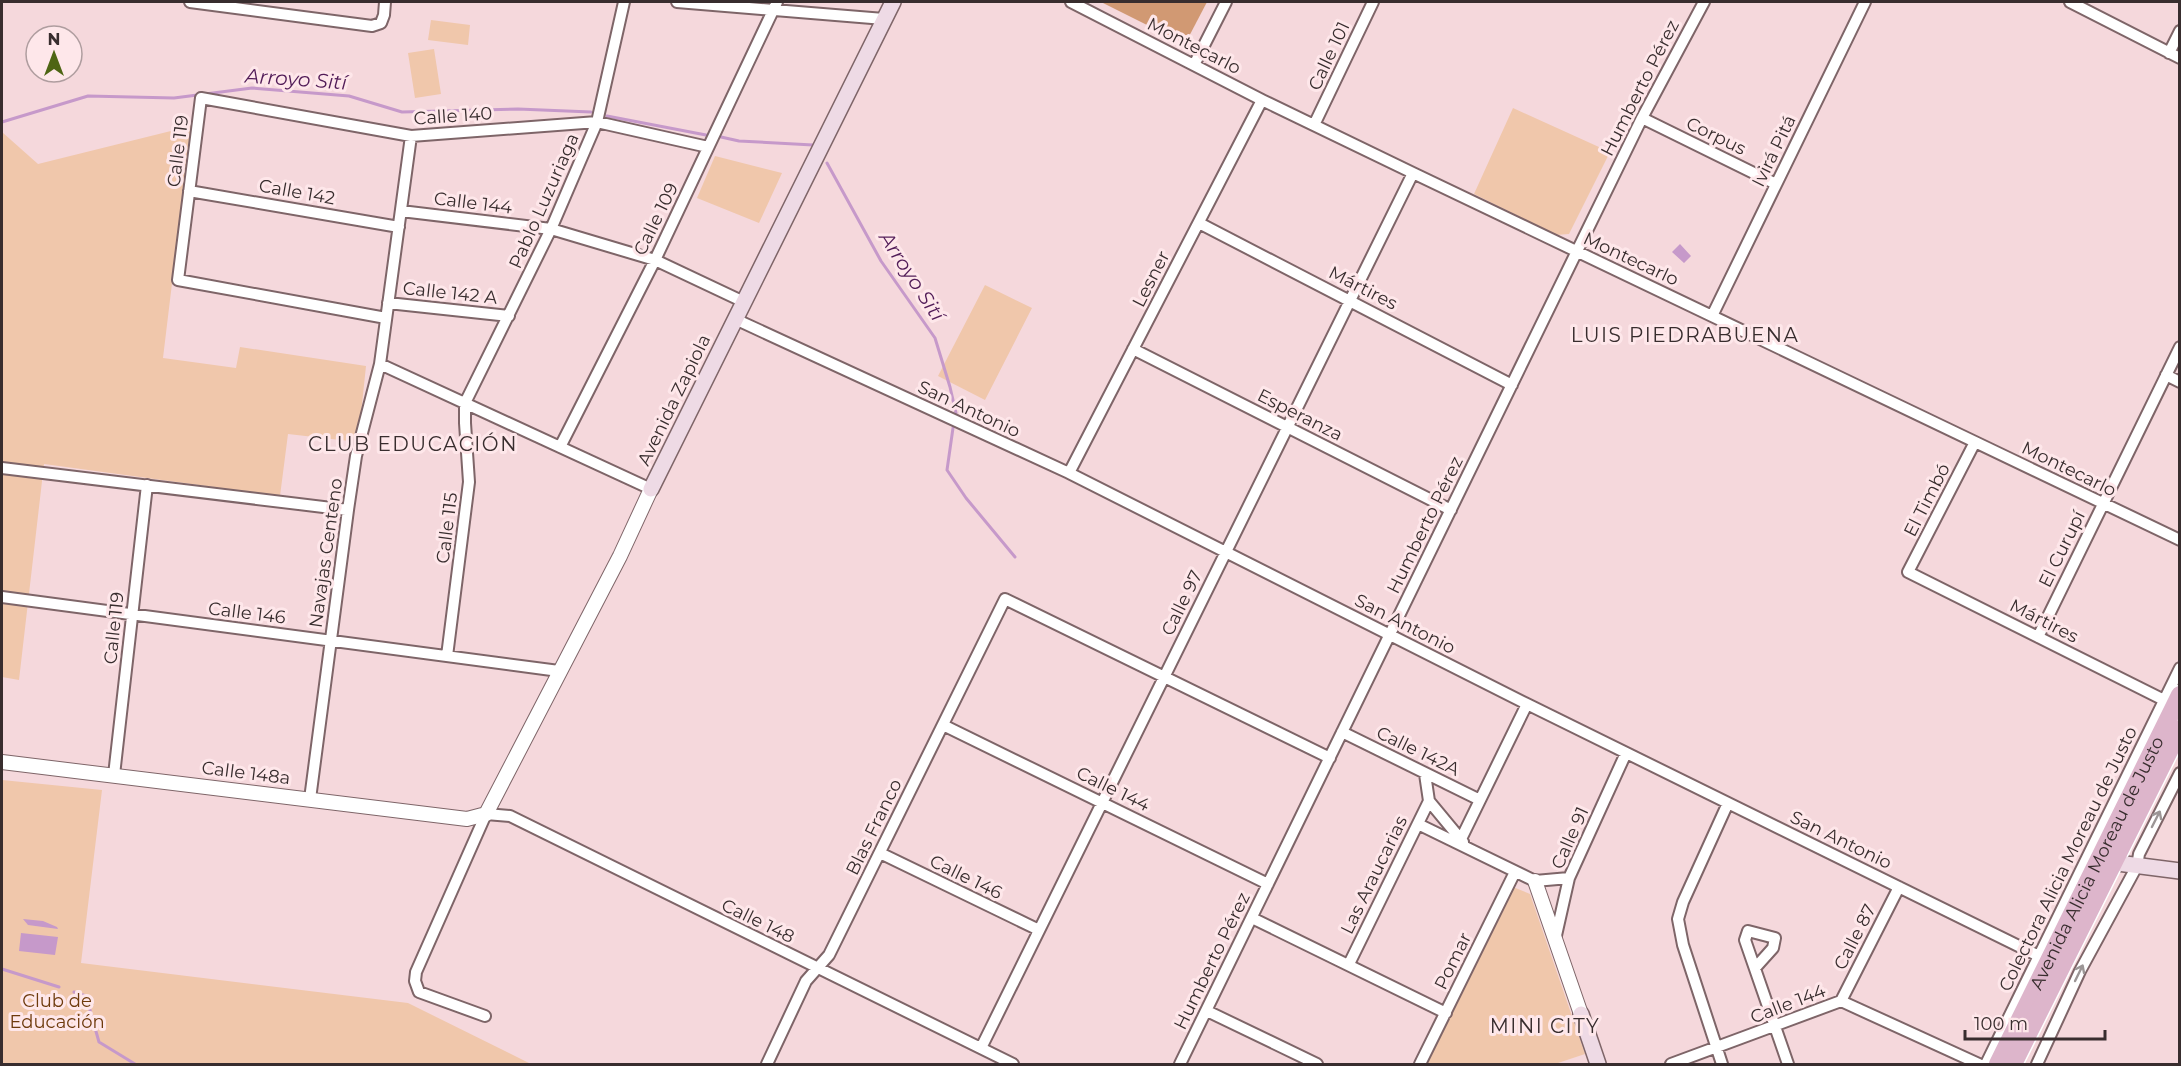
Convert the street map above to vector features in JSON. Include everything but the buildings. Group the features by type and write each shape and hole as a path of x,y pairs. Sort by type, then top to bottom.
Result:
{"main road":[{"name":"Avenida Zapiola","path":"651,489 892,2"},
{"name":"Avenida Alicia Moreau de Justo","path":"2105,862 2172,697"},
{"name":"Avenida Alicia Moreau de Justo","path":"1998,1065 2105,862 2180,729"},
{"path":"2105,862 2180,871"},
{"name":"Avenida Alicia Moreau de Justo","path":"2013,1065 2051,962"},
{"path":"1581,1014 1598,1065"}],"street":[{"path":"190,2 372,26 381,23 385,2"},
{"name":"Pablo Luzuriaga","path":"465,403 552,229 597,122 624,2"},
{"path":"677,2 775,6 884,19"},
{"name":"Montecarlo","path":"1071,2 1262,100 2180,540"},
{"path":"1194,65 1226,2"},
{"name":"Calle 101","path":"1314,125 1373,2"},
{"name":"Humberto Pérez","path":"1180,1065 1642,118 1704,2"},
{"name":"Ivirá Pitá","path":"1712,316 1865,2"},
{"path":"2070,2 2174,56 2180,31"},
{"name":"Calle 109","path":"560,447 655,260 775,6"},
{"name":"Calle 140","path":"201,98 411,136 597,122 708,147"},
{"name":"Calle 119","path":"201,98 178,280 386,318"},
{"name":"Lesner","path":"1069,473 1262,100"},
{"name":"Corpus","path":"1642,118 1776,184"},
{"name":"Navajas Centeno","path":"310,799 356,456 380,364 411,136"},
{"name":"Calle 97","path":"981,1048 1413,173"},
{"name":"Calle 142","path":"189,191 399,227"},
{"name":"Calle 144","path":"401,211 552,229 655,260 744,302"},
{"name":"Mártires","path":"1198,223 1512,385"},
{"name":"Calle 142 A","path":"388,303 509,316"},
{"name":"San Antonio","path":"735,319 1069,473 1527,704 2051,962"},
{"name":"El Curupí","path":"2038,636 2180,347"},
{"name":"Esperanza","path":"1133,349 1451,510"},
{"path":"380,364 651,489"},
{"path":"2166,375 2180,382"},
{"name":"Calle 115","path":"447,656 469,482 465,403"},
{"name":"El Timbó","path":"1908,572 1975,442"},
{"path":"2,468 348,510"},
{"name":"Calle 119","path":"114,775 147,485"},
{"name":"Avenida Zapiola","path":"486,814 620,556 651,489"},
{"name":"Mártires","path":"1908,572 2038,636 2172,697"},
{"name":"Calle 146","path":"2,597 559,671"},
{"name":"Blas Franco","path":"767,1065 806,981 829,955 1005,599 1164,677"},
{"name":"Colectora Alicia Moreau de Justo","path":"1986,1065 2051,962 2082,870 2172,697 2180,668"},
{"path":"1164,677 1330,758"},
{"path":"1461,838 1527,704"},
{"name":"Calle 144","path":"943,724 1268,884"},
{"name":"Calle 142A","path":"1342,732 1480,800"},
{"name":"Calle 91","path":"1555,940 1569,878 1626,753"},
{"name":"Calle 148a","path":"2,762 467,819 486,814"},
{"path":"2037,1065 2080,971 2136,866 2139,854 2180,773"},
{"path":"1425,774 1429,801 1471,849"},
{"name":"Las Araucarias","path":"1349,964 1429,801"},
{"path":"1722,1065 1683,945 1678,919 1683,902 1728,803"},
{"path":"485,1016 419,992 415,981 416,972 486,814"},
{"name":"Calle 148","path":"486,814 510,816 1013,1065"},
{"path":"1418,824 1535,881 1569,878"},
{"name":"Calle 146","path":"879,853 1039,930"},
{"name":"Pomar","path":"1420,1065 1515,872"},
{"path":"1535,881 1581,1014"},
{"name":"Calle 87","path":"1841,1001 1899,887"},
{"path":"1252,918 1446,1012"},
{"path":"1755,968 1788,1065"},
{"name":"Calle 144","path":"1671,1065 1841,1001 1979,1065"},
{"path":"1207,1011 1317,1065"}],"green space":[{"path":"431,20 470,25 468,45 428,40"},
{"path":"434,49 441,94 415,98 408,53"},
{"path":"1513,108 1610,152 1569,234 1556,235 1474,194"},
{"path":"191,126 163,358 236,368 240,347 366,366 358,442 288,434 280,496 44,464 19,680 2,677 2,132 38,164"},
{"path":"715,156 782,173 759,223 697,198"},
{"path":"985,285 1032,308 985,400 938,376"},
{"name":"Club de Educación","path":"2,780 102,790 81,963 408,1003 531,1064 2,1064"},
{"path":"1513,887 1530,894 1585,1054 1555,1064 1425,1064"}],"shaded area":[{"path":"1101,2 1207,2 1185,44"},
{"path":"1680,244 1691,256 1684,263 1672,252"},
{"path":"23,919 43,921 58,929 28,925"},
{"path":"21,933 58,937 55,955 19,951"}],"waterway":[{"name":"Arroyo Sití","path":"2,122 88,96 174,98 252,88 349,96 402,112 518,109 591,112"},
{"name":"Arroyo Sití","path":"607,116 706,135"},
{"name":"Arroyo Sití","path":"721,137 739,141 813,145"},
{"name":"Arroyo Sití","path":"827,163 881,261 935,338 956,413"},
{"name":"Arroyo Sití","path":"953,428 947,470 966,498 1015,557"},
{"path":"2,969 59,987"},
{"path":"74,992 86,996 99,1042 135,1064"}],"district":[{"name":"LUIS PIEDRABUENA","path":"1685,335"},
{"name":"CLUB EDUCACIÓN","path":"413,444"},
{"name":"MINI CITY","path":"1545,1026"}]}
